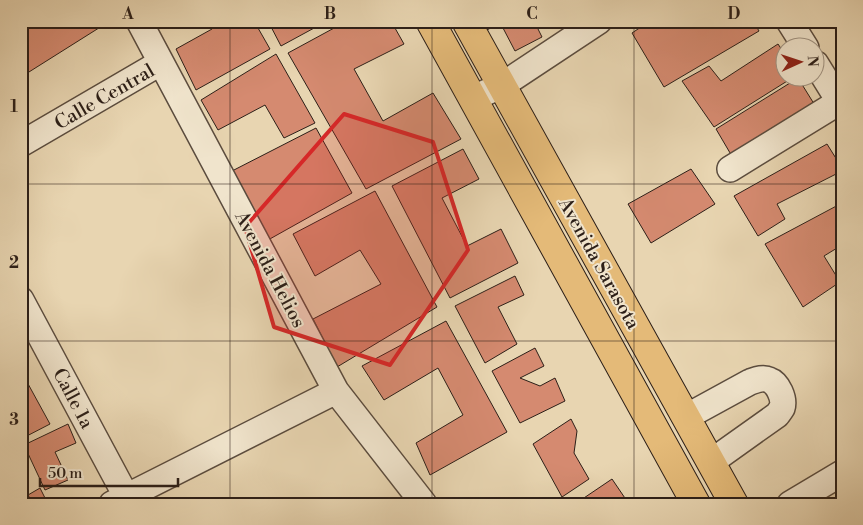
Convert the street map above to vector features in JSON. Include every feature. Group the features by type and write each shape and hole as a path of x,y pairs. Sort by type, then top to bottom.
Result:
{"main road":[{"name":"Avenida Sarasota","path":"430,21 696,504"},
{"name":"Avenida Sarasota","path":"466,21 734,504"}],"street":[{"name":"Avenida Helios","path":"139,21 336,391 424,504"},
{"path":"473,98 501,86 599,21"},
{"path":"790,21 800,38"},
{"name":"Calle Central","path":"21,144 160,63"},
{"path":"730,169 840,104 826,81"},
{"name":"Calle 1a","path":"21,300 119,500"},
{"path":"686,417 750,382 760,379 769,380 775,384 780,392 783,401 782,408 777,414 711,462"},
{"path":"119,500 336,391"},
{"path":"790,504 842,473"}],"highlighted area":[{"path":"344,114 433,142 468,250 390,365 274,327 245,227"}],"building":[{"path":"21,21 99,21 102,26 21,77"},
{"path":"208,21 254,21 270,49 196,90 176,49 212,29"},
{"path":"268,21 327,21 281,46"},
{"path":"347,21 391,21 404,44 354,69 383,121 433,93 461,139 366,189 288,53"},
{"path":"482,21 503,21 487,30"},
{"path":"516,21 534,21 542,37 515,51 503,28"},
{"path":"650,21 753,21 759,31 664,87 632,33"},
{"path":"776,45 776,88 714,127 682,81 709,66 721,81"},
{"path":"276,54 315,123 284,138 265,105 218,130 201,100"},
{"path":"782,88 804,88 816,107 733,158 716,129"},
{"path":"316,128 352,193 268,240 232,171"},
{"path":"827,144 842,171 777,204 785,219 758,236 734,196"},
{"path":"463,149 479,179 442,198 467,246 501,229 518,263 450,298 392,186"},
{"path":"691,169 715,204 651,243 628,204"},
{"path":"375,191 437,307 337,367 313,319 381,284 360,250 315,276 293,234"},
{"path":"842,203 842,245 824,256 840,282 803,307 765,244"},
{"path":"515,276 524,295 498,307 517,344 485,363 455,306"},
{"path":"446,321 507,432 430,475 416,443 463,415 438,368 384,400 362,366"},
{"path":"535,348 544,366 520,378 540,386 555,378 565,401 520,423 492,371"},
{"path":"21,371 50,424 21,439"},
{"path":"571,419 577,431 574,453 589,479 562,497 533,444"},
{"path":"68,424 76,443 55,452 68,480 45,490 24,445"},
{"path":"21,451 28,466 21,469"},
{"path":"612,479 629,504 575,504"},
{"path":"40,488 48,504 33,504 28,495"}]}
